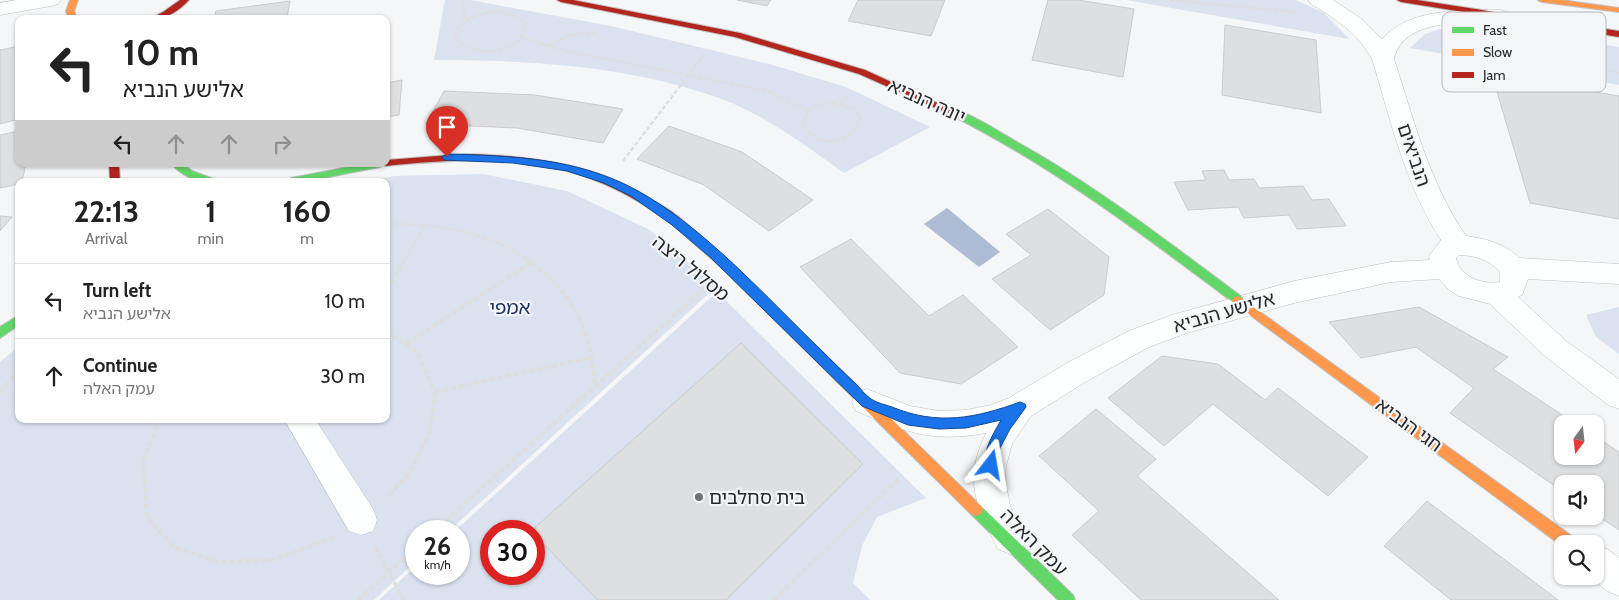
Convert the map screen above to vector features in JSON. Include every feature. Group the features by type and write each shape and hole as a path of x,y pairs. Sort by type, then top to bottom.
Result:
{"street":[{"path":"0,9 51,0"},
{"path":"72,15 70,11 74,0"},
{"name":"יונה הנביא","path":"561,0 721,32 790,50 862,72 984,127 1047,164 1112,207 1248,305"},
{"name":"הנביאים","path":"1318,0 1338,11 1360,27 1375,42 1383,59 1423,184 1440,218 1451,257"},
{"path":"1400,0 1476,12"},
{"path":"1542,0 1619,10"},
{"path":"162,15 177,8"},
{"path":"1383,59 1387,45 1398,33 1413,24 1442,20"},
{"path":"0,28 15,26"},
{"path":"1606,32 1619,34"},
{"name":"עמק האלה","path":"390,163 447,157 533,161 568,168 608,181 635,194 663,212 689,232 728,267 1068,600"},
{"path":"180,167 198,178"},
{"path":"307,178 364,167"},
{"path":"1469,245 1493,253 1511,268 1515,282 1512,288 1497,294 1474,290 1452,277 1451,257 1469,245"},
{"name":"אלישע הנביא","path":"866,402 908,419 939,424 966,423 994,418 1020,407 1077,372 1139,339 1182,323 1294,292 1391,272 1451,257"},
{"path":"1511,268 1619,274"},
{"path":"1497,294 1556,349 1619,396"},
{"name":"חגי הנביא","path":"1248,305 1559,535"},
{"path":"0,333 15,322"},
{"name":"אלישע הנביא","path":"1013,545 994,508 990,480 993,449 1005,425 1020,407"},
{"path":"301,423 361,520"},
{"path":"1604,568 1619,579"}],"path":[{"path":"463,0 465,20"},
{"path":"494,11 515,14 525,23 526,30 522,37 513,44 502,49 483,52 466,49 456,40 455,34 458,27 465,20 481,13 494,11"},
{"path":"608,181 721,32"},
{"path":"522,37 565,51 690,74 768,92 808,111"},
{"path":"822,104 841,104 856,112 861,124 858,130 848,138 829,140 819,138 811,134 804,124 808,111 822,104"},
{"path":"390,224 425,224 460,229 492,239 521,254 546,273 566,296 584,325 593,357 595,387"},
{"path":"390,284 425,224"},
{"path":"406,344 532,262"},
{"path":"446,520 728,267"},
{"path":"435,392 593,357"},
{"path":"0,393 15,375"},
{"path":"147,518 142,460 159,423"},
{"path":"774,600 922,456"},
{"path":"358,600 405,558"},
{"path":"389,572 404,600"}],"green space":[{"path":"445,0 470,0 611,26 769,64 846,87 930,127 844,173 758,116 727,101 692,89 656,80 582,67 508,61 434,60"},
{"path":"1126,0 1296,0 1324,13 1349,39"},
{"path":"1442,29 1442,54 1410,48 1425,34"},
{"path":"1606,45 1619,47 1619,85 1606,83"},
{"name":"אמפי","path":"483,174 567,191 650,230 717,286 461,520 405,520 405,571 374,600 0,600 0,362 15,349 15,423 390,423 390,178 384,178 395,176"},
{"path":"717,292 926,498 877,517 862,546 853,583 870,600 379,600 405,576 405,585 470,585 470,520 467,520"},
{"path":"1619,307 1619,354 1596,337 1586,315"}],"water":[{"path":"947,208 1000,252 979,267 924,224"}],"building":[{"path":"737,0 771,0 767,6"},
{"path":"858,0 945,0 931,36 848,21"},
{"path":"1048,0 1078,0 1134,9 1123,77 1032,60"},
{"path":"290,1 288,15 215,15 216,11"},
{"path":"1225,25 1316,40 1321,113 1222,95"},
{"path":"15,47 15,120 0,124 0,50"},
{"path":"402,80 399,115 390,116 390,82"},
{"path":"444,91 535,95 623,109 603,143 517,128 426,124"},
{"path":"1497,92 1595,92 1619,96 1619,219 1530,203"},
{"path":"669,126 742,152 813,200 769,231 704,185 637,159"},
{"path":"15,132 15,167 25,167 23,178 15,178 15,185 0,188 0,135"},
{"path":"1224,170 1229,180 1254,179 1259,188 1303,186 1312,200 1329,199 1346,226 1297,229 1289,215 1244,218 1238,207 1188,210 1174,182 1206,180 1202,171"},
{"path":"1048,209 1109,257 1104,295 1050,330 992,279 1031,255 1006,234"},
{"path":"0,216 12,217 0,231"},
{"path":"851,239 929,316 963,295 1018,347 961,384 900,373 800,267"},
{"path":"1419,307 1508,357 1493,369 1562,415 1554,415 1554,465 1604,465 1604,442 1619,452 1619,530 1604,520 1604,475 1554,475 1554,485 1450,413 1474,388 1416,347 1361,358 1329,322"},
{"name":"בית סחלבים","path":"741,343 863,464 726,600 598,600 545,545 545,520 543,520"},
{"path":"1162,356 1218,364 1265,400 1278,388 1368,457 1328,496 1213,404 1164,446 1108,398"},
{"path":"1096,409 1156,459 1137,476 1279,600 1141,600 1072,535 1099,511 1039,456"},
{"path":"1427,501 1558,600 1451,600 1384,546"}],"traffic: fast":[{"path":"950,111 989,130 1063,174 1134,223 1238,300"},
{"path":"181,167 188,173 202,178"},
{"path":"307,178 364,167"},
{"path":"0,333 15,322"},
{"path":"976,510 1068,600"}],"traffic: slow":[{"path":"72,15 70,11 74,0"},
{"path":"1542,0 1619,10"},
{"path":"674,219 728,267 976,510"},
{"path":"1238,300 1559,535"}],"traffic: jam":[{"path":"164,15 185,0"},
{"path":"561,0 737,35 862,72 950,111"},
{"path":"1401,0 1478,12"},
{"path":"1606,32 1619,34"},
{"path":"390,163 463,157 536,161 572,169 606,181 640,197 674,219"},
{"path":"114,167 115,178"}],"place":[{"name":"בית סחלבים","path":"699,497"}],"route":[{"path":"447,157 533,161 568,168 608,181 635,194 663,212 714,254 866,402 908,419 939,424 966,423 994,418 1020,407 1005,425 993,449 991,465"}]}
